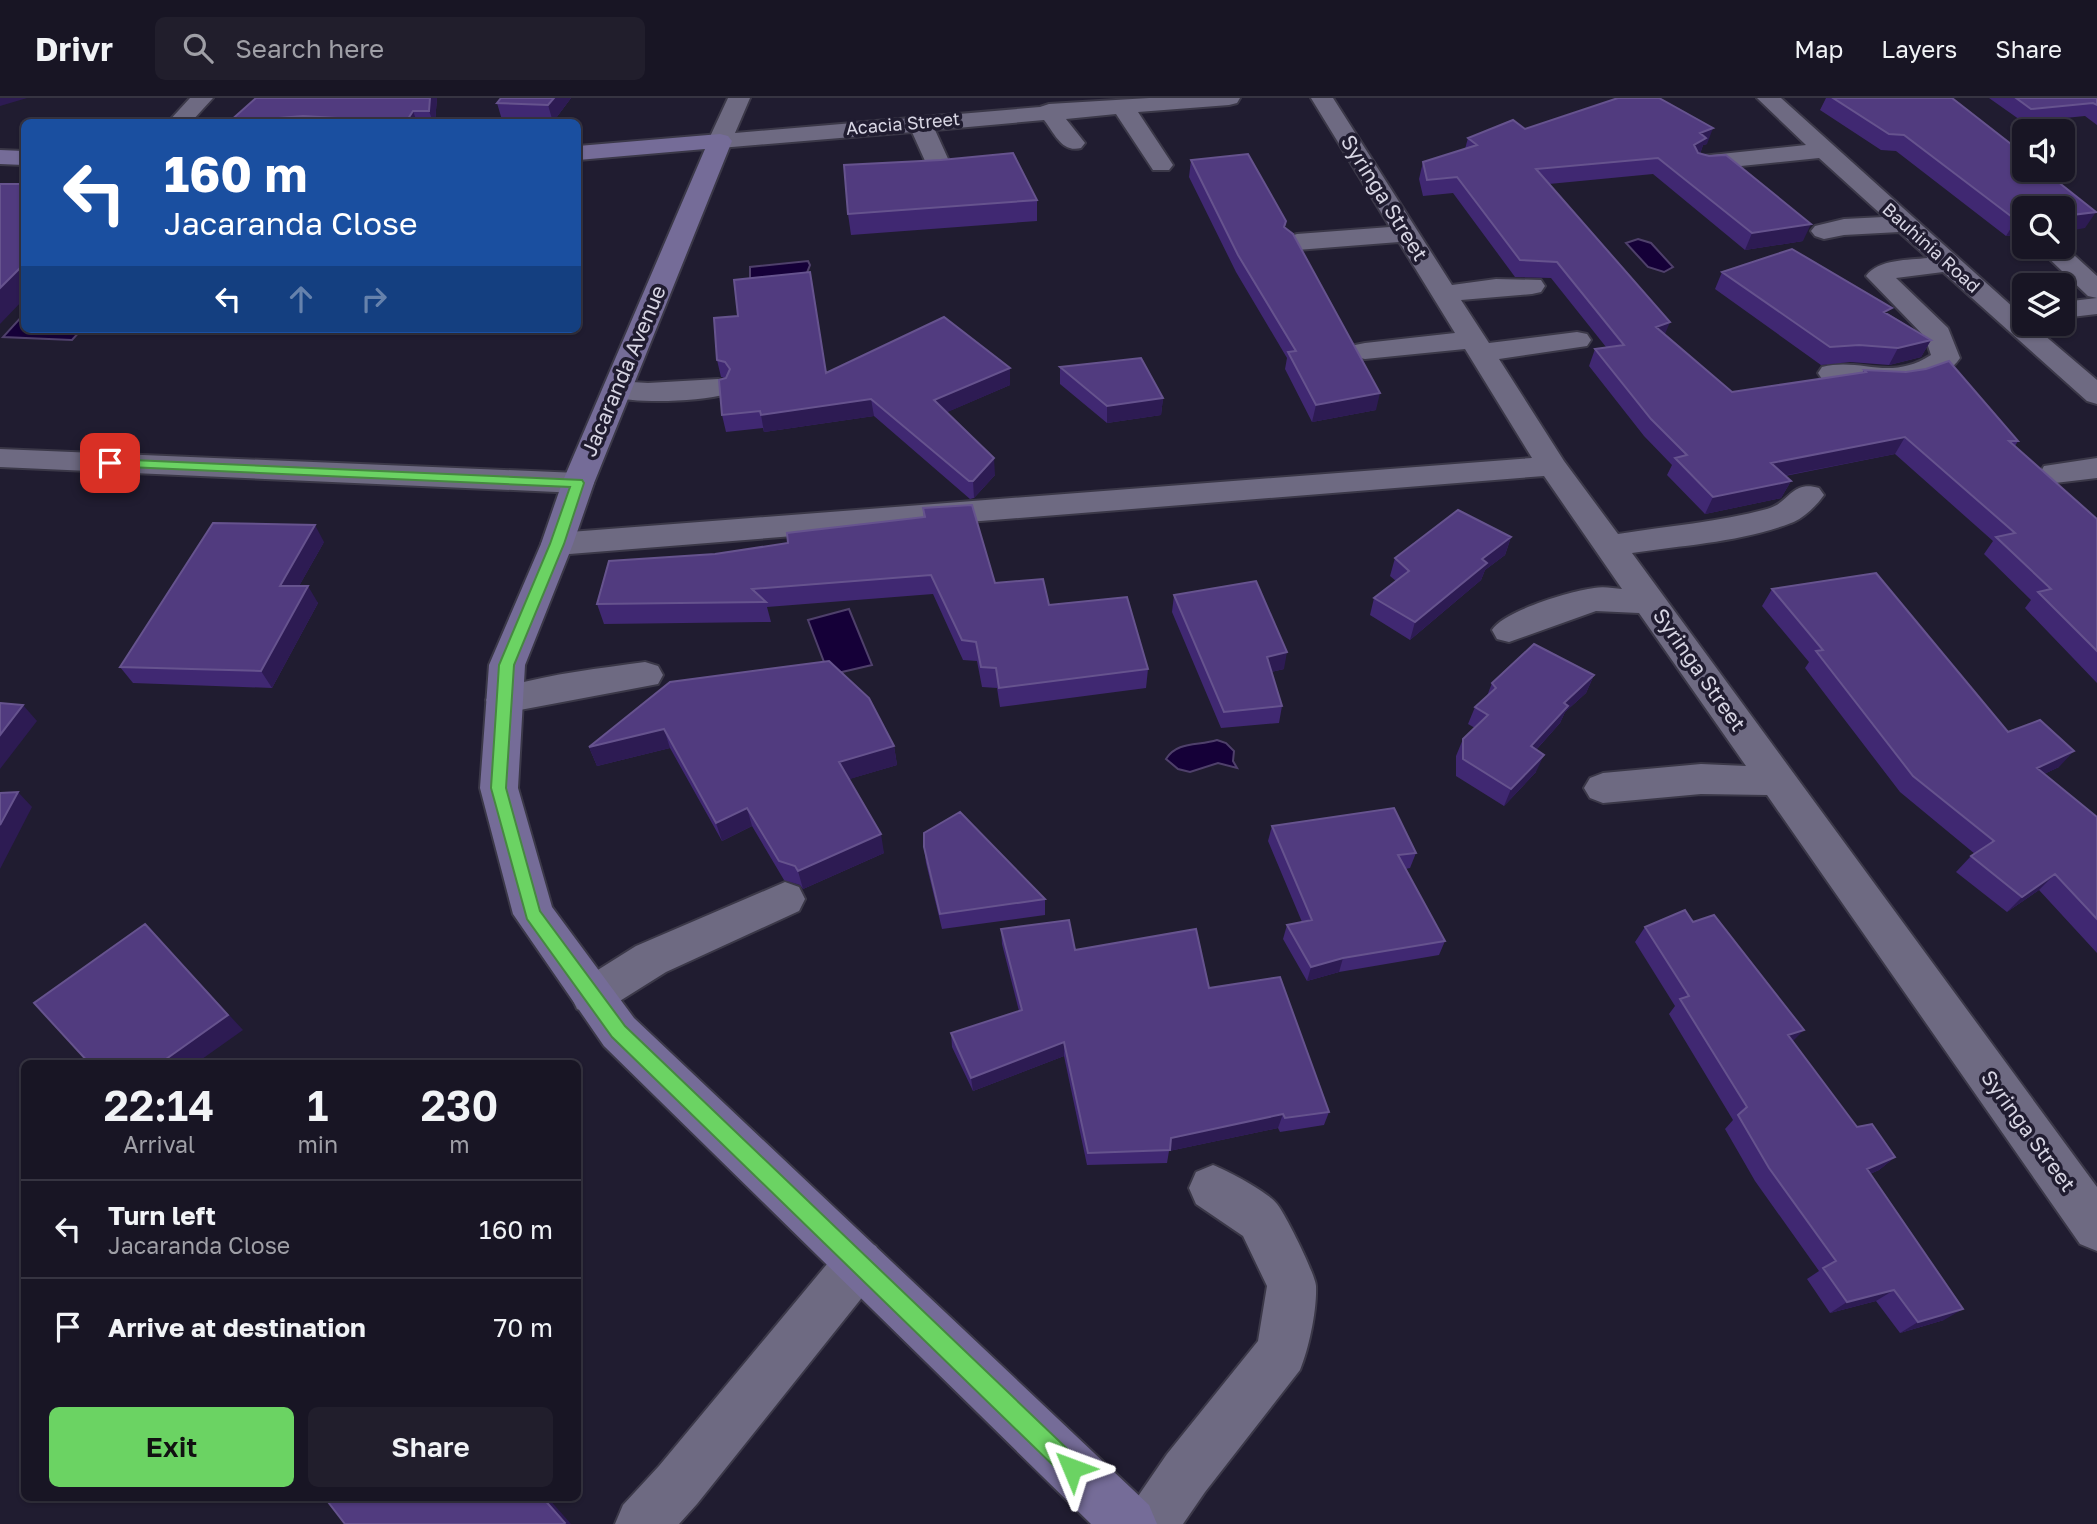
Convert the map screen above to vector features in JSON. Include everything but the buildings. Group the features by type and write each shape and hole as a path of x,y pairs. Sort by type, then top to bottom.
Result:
{"street":[{"path":"182,119 202,98"},
{"path":"720,141 738,98"},
{"name":"Acacia Street","path":"581,153 1049,111 1230,98"},
{"name":"Syringa Street","path":"1322,98 1552,466 2097,1227"},
{"name":"Bauhinia Road","path":"1768,98 1950,264 2012,313"},
{"path":"1122,106 1161,165"},
{"path":"1049,111 1073,143"},
{"path":"920,122 942,172"},
{"name":"Jacaranda Avenue","path":"720,141 578,483 557,544 506,665 499,788 533,914 619,1031 1129,1524"},
{"path":"1702,163 1825,150"},
{"path":"0,157 21,158"},
{"path":"1824,231 1844,227 1905,224"},
{"path":"1297,242 1405,234"},
{"path":"2063,259 2097,289"},
{"path":"1832,373 1882,378 1921,374 1946,358 1938,334 1879,276 1894,270 1950,264"},
{"path":"1443,294 1496,287 1532,286"},
{"path":"2075,309 2097,306"},
{"name":"Bauhinia Road","path":"2037,336 2097,395"},
{"path":"1365,351 1577,340"},
{"path":"616,390 648,393 718,388"},
{"path":"0,458 578,483"},
{"path":"557,544 1552,466"},
{"path":"2055,473 2097,468"},
{"path":"1609,546 1749,524 1783,515 1808,495"},
{"path":"1508,630 1548,613 1595,599 1650,602"},
{"path":"505,700 568,686 645,675"},
{"path":"1603,788 1701,779 1777,780"},
{"path":"592,996 651,959 785,899"},
{"path":"1151,1524 1186,1473 1282,1352 1292,1284 1260,1219 1213,1188"},
{"path":"642,1524 687,1475 859,1263"}],"shaded area":[{"path":"1638,239 1651,243 1673,267 1664,272 1648,267 1626,243"},
{"path":"808,261 810,265 806,275 750,285 750,267"},
{"path":"21,317 21,333 78,333 72,340 3,337"},
{"path":"849,609 872,665 829,675 808,620"},
{"path":"1217,740 1226,743 1234,751 1233,761 1237,768 1218,763 1190,772 1178,769 1166,759 1176,749"}],"route":[{"path":"110,463 578,483 557,544 506,665 499,788 533,914 619,1031 1072,1468"}]}
